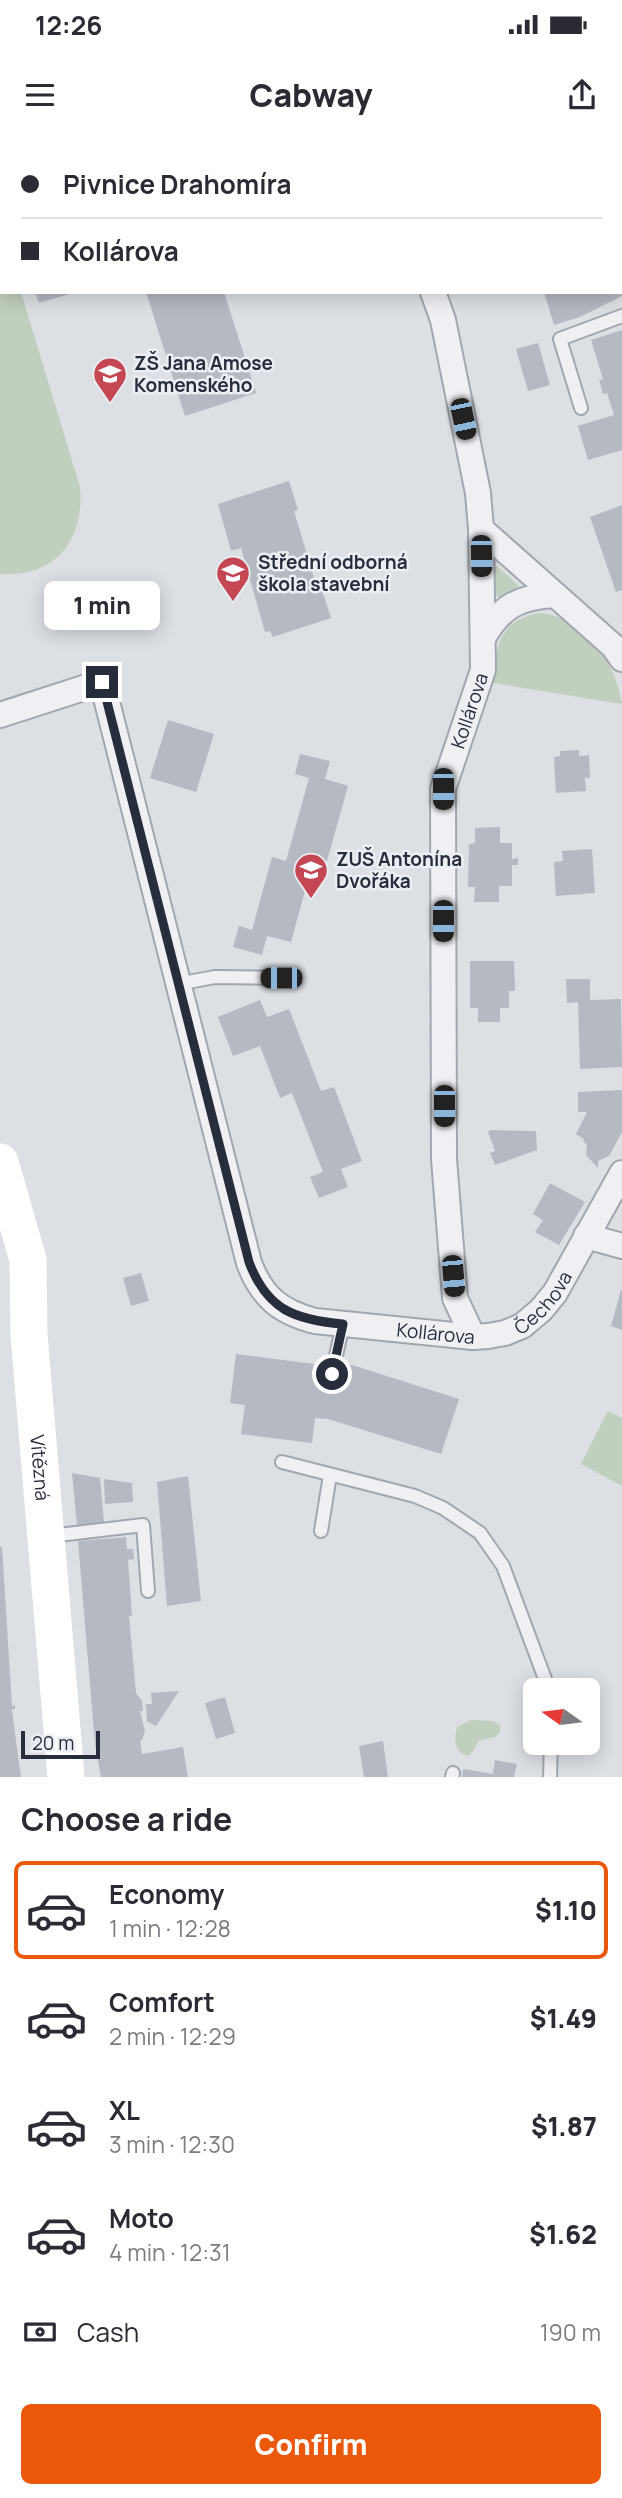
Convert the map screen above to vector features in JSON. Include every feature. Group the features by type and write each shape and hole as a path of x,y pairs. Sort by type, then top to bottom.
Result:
{"street":[{"name":"Kollárova","path":"434,294 443,320 478,493 481,529 483,670 443,789 444,1159 455,1298 473,1337"},
{"path":"481,529 613,646 622,659"},
{"path":"483,638 492,622 513,605 534,597 555,595"},
{"name":"Kollárova","path":"0,715 102,682 177,984 256,1281 277,1306 293,1315 315,1321 473,1337"},
{"name":"Vítězná","path":"0,1162 28,1260 29,1335 66,1777"},
{"name":"Čechova","path":"473,1337 505,1333 522,1326 541,1310 555,1293 622,1173"},
{"path":"586,1236 622,1246"}],"lane":[{"path":"581,408 561,339 622,316"},
{"path":"177,984 215,977 281,978"},
{"path":"332,1374 343,1324"},
{"path":"282,1462 415,1496 443,1508 480,1533 503,1566 545,1678"},
{"path":"321,1531 330,1475"},
{"path":"46,1536 143,1525 148,1591"},
{"path":"550,1777 551,1755"}],"green space":[{"path":"0,294 22,294 80,487 80,506 71,539 51,562 36,570 19,574 0,574"},
{"path":"497,566 519,586 501,598 495,595 494,568"},
{"path":"541,613 572,624 596,645 613,672 622,704 493,683 498,647 508,628 527,616"},
{"path":"608,1411 622,1418 622,1486 581,1464"},
{"path":"471,1720 492,1721 500,1725 500,1733 478,1741 468,1756 460,1752 455,1736 457,1727"}],"building":[{"path":"36,294 70,294 39,303"},
{"path":"147,294 225,294 256,393 185,416"},
{"path":"545,294 622,294 580,317 554,325"},
{"path":"622,330 622,450 588,460 578,426 614,415 607,393 603,394 599,380 603,379 591,340"},
{"path":"538,343 550,385 528,391 516,349"},
{"path":"289,481 298,510 294,511 318,591 322,590 331,618 273,637 270,631 265,632 241,548 231,551 218,504"},
{"path":"622,505 622,590 616,592 590,517"},
{"path":"168,720 214,734 196,792 150,778"},
{"path":"579,750 579,756 589,755 590,778 585,778 586,791 556,793 554,757 560,756 560,751"},
{"path":"300,754 330,761 325,779 348,786 327,861 314,858 291,942 267,936 262,955 233,947 239,926 252,930 272,857 286,861 309,778 295,774"},
{"path":"500,827 500,843 512,843 512,859 518,858 518,865 512,865 512,886 499,886 499,902 474,902 475,887 468,887 469,844 475,843 475,828"},
{"path":"592,849 595,893 556,896 554,862 563,861 562,851"},
{"path":"470,961 514,961 515,991 509,991 509,1008 500,1008 500,1022 478,1022 478,1008 470,1008"},
{"path":"566,979 590,979 590,1000 621,999 622,1067 580,1069 578,1002 567,1003"},
{"path":"260,1000 267,1017 289,1009 321,1091 334,1087 362,1161 341,1169 348,1187 319,1198 310,1177 323,1172 292,1093 280,1098 260,1046 233,1056 218,1017"},
{"path":"622,1090 622,1132 609,1156 598,1161 598,1168 586,1155 587,1145 584,1139 576,1134 587,1112 578,1112 578,1092"},
{"path":"536,1131 537,1150 495,1165 490,1153 495,1151 488,1132"},
{"path":"550,1183 585,1202 559,1245 535,1232 543,1220 533,1214"},
{"path":"141,1273 149,1301 131,1306 123,1278"},
{"path":"622,1290 622,1330 611,1326"},
{"path":"236,1354 322,1365 321,1372 345,1377 349,1364 459,1399 441,1454 328,1419 315,1418 312,1443 241,1434 245,1405 230,1403"},
{"path":"72,1473 100,1478 104,1523 77,1525"},
{"path":"188,1476 201,1601 167,1606 157,1482"},
{"path":"104,1479 132,1483 133,1502 105,1504"},
{"path":"126,1537 127,1549 133,1549 134,1559 128,1560 132,1616 129,1616 136,1693 142,1701 143,1711 140,1711 145,1731 140,1740 142,1754 183,1747 188,1777 101,1777 95,1744 78,1541"},
{"path":"0,1547 12,1706 15,1705 15,1709 12,1709 21,1777 0,1777"},
{"path":"179,1691 156,1726 147,1721 146,1704 152,1704 151,1693"},
{"path":"225,1697 235,1733 216,1739 205,1703"},
{"path":"383,1741 388,1777 364,1777 359,1746"},
{"path":"495,1760 517,1764 514,1777 462,1777 463,1769 493,1774"}],"place":[{"name":"ZŠ Jana Amose Komenského","path":"110,404"},
{"name":"Střední odborná škola stavební","path":"233,603"},
{"name":"ZUŠ Antonína Dvořáka","path":"311,900"}],"route":[{"path":"102,682 249,1262 256,1281 277,1306 293,1315 315,1321 343,1324 332,1374"}]}
